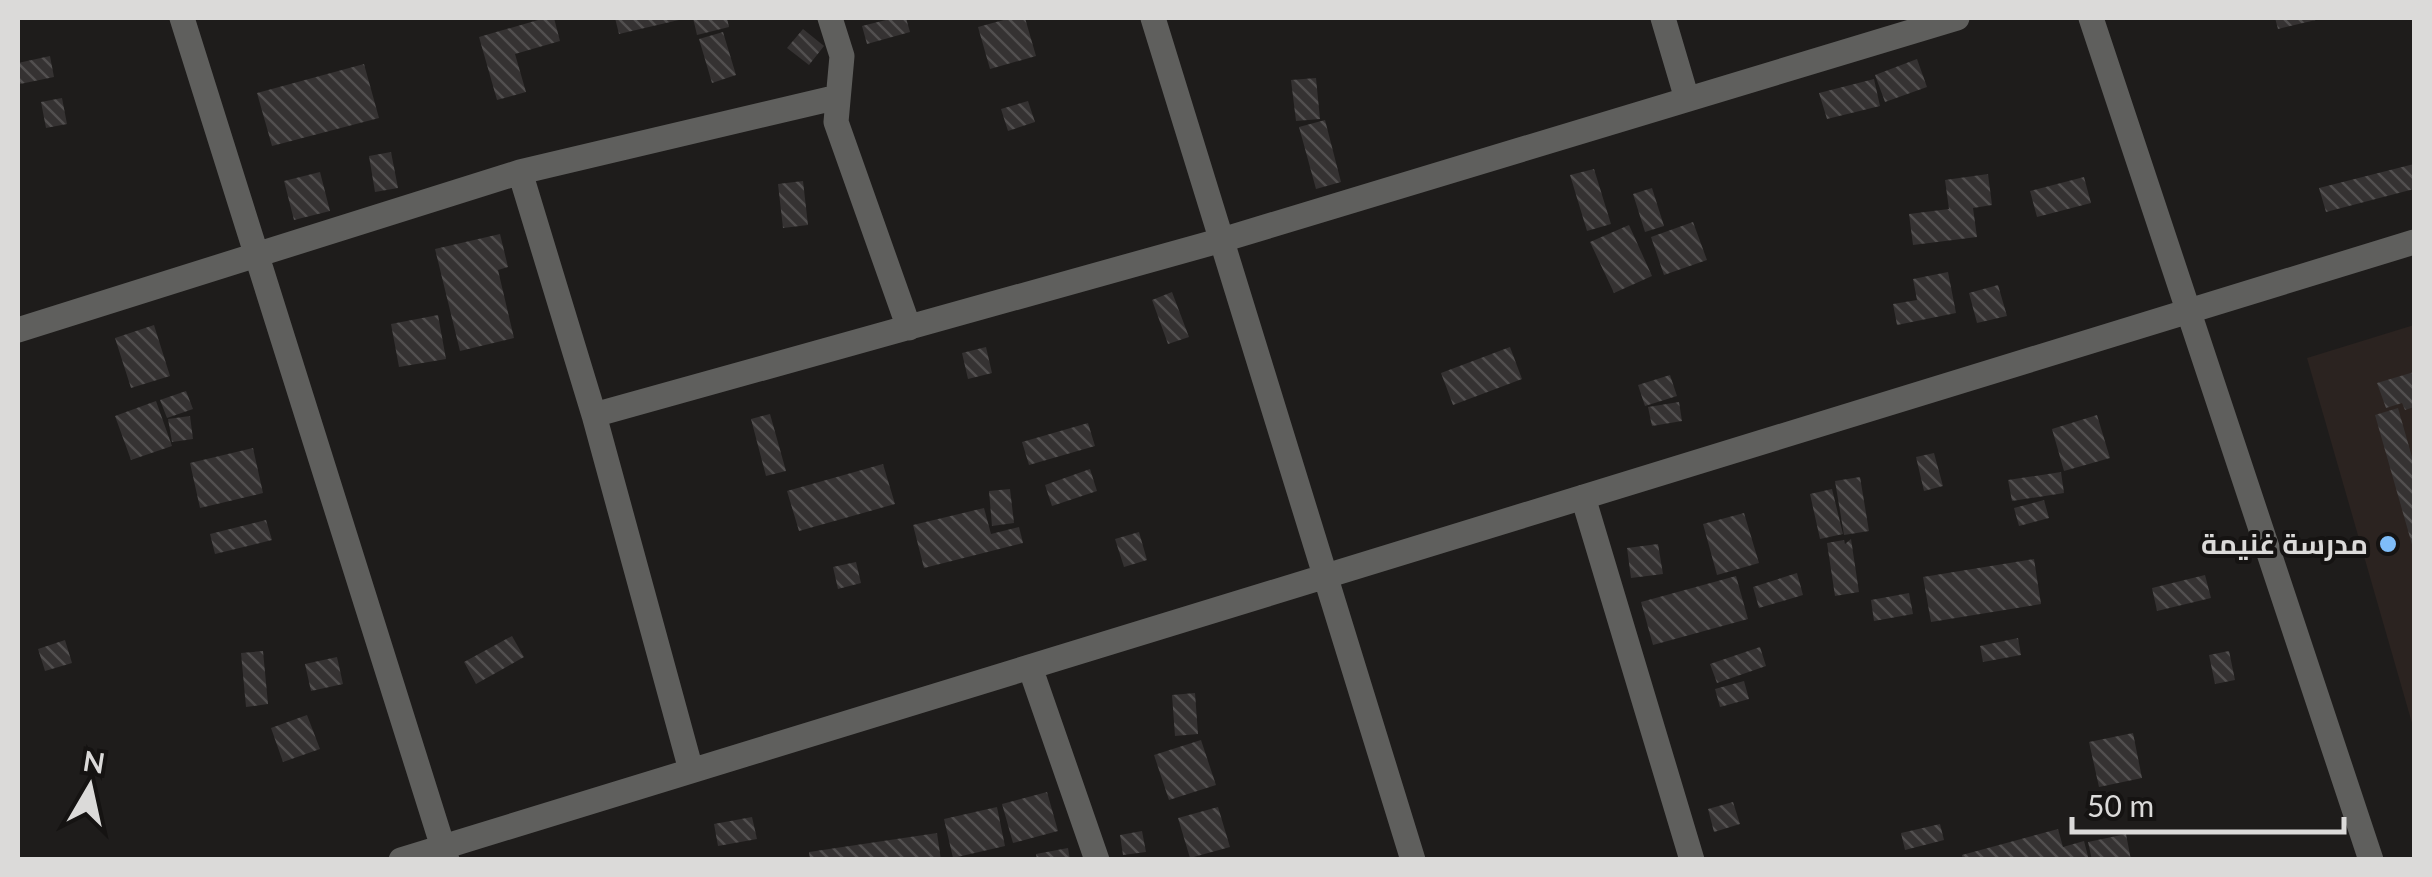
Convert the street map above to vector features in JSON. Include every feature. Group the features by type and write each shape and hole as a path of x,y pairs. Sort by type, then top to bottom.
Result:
{"street":[{"path":"182,18 445,853"},
{"path":"830,18 842,56 836,122 908,328"},
{"path":"1153,18 1411,859"},
{"path":"1663,18 1688,99"},
{"path":"594,415 1222,240 1957,18"},
{"path":"2091,18 2370,860"},
{"path":"18,330 520,172 838,96"},
{"path":"520,172 594,415 692,770"},
{"path":"400,860 445,853 692,770 2414,242"},
{"path":"1583,498 1692,860"},
{"path":"1030,667 1096,860"}],"shaded area":[{"name":"مدرسة غنيمة","path":"2414,325 2414,730 2307,358"}],"building":[{"path":"554,18 560,41 515,54 526,92 497,100 479,37"},
{"path":"615,18 683,18 683,19 619,34"},
{"path":"693,18 727,18 729,27 697,35"},
{"path":"906,18 910,32 867,44 862,26"},
{"path":"1025,18 1036,56 990,69 978,27"},
{"path":"2275,18 2320,18 2320,19 2278,29"},
{"path":"803,29 824,46 809,65 787,48"},
{"path":"723,32 736,75 712,83 699,39"},
{"path":"50,56 54,77 20,84 18,63"},
{"path":"1917,59 1927,87 1885,102 1875,75"},
{"path":"364,64 379,118 272,146 257,93"},
{"path":"1316,78 1320,119 1296,121 1291,80"},
{"path":"1874,79 1880,106 1827,119 1819,93"},
{"path":"62,98 67,124 46,128 41,102"},
{"path":"1028,101 1035,122 1008,131 1001,109"},
{"path":"1325,120 1341,182 1316,189 1299,127"},
{"path":"391,152 398,188 375,192 369,156"},
{"path":"2414,164 2414,189 2326,212 2319,188"},
{"path":"1594,169 1611,224 1587,231 1570,175"},
{"path":"320,172 330,211 294,220 284,181"},
{"path":"1988,174 1992,205 1973,208 1977,237 1913,245 1909,214 1949,209 1945,180"},
{"path":"2084,177 2091,203 2037,217 2030,191"},
{"path":"803,181 808,225 783,228 778,184"},
{"path":"1652,188 1664,226 1645,232 1633,194"},
{"path":"1693,222 1707,260 1664,275 1651,237"},
{"path":"1629,225 1652,276 1614,293 1590,242"},
{"path":"500,234 508,267 498,270 514,338 460,351 435,249"},
{"path":"1948,272 1956,313 1897,325 1893,304 1917,300 1913,279"},
{"path":"1998,285 2007,316 1977,323 1969,293"},
{"path":"1172,292 1189,337 1168,344 1152,300"},
{"path":"438,315 446,359 399,367 391,324"},
{"path":"154,325 170,376 131,388 115,338"},
{"path":"986,347 992,373 968,379 962,353"},
{"path":"1510,347 1522,379 1453,405 1441,373"},
{"path":"2414,372 2414,407 2405,410 2402,403 2386,408 2377,383"},
{"path":"1670,375 1677,396 1645,406 1638,385"},
{"path":"186,391 193,409 167,418 160,400"},
{"path":"156,401 172,446 131,460 115,416"},
{"path":"1679,402 1682,421 1652,426 1648,407"},
{"path":"2398,408 2414,464 2413,548 2375,415"},
{"path":"770,414 786,471 766,476 751,419"},
{"path":"2097,415 2110,458 2064,471 2052,429"},
{"path":"190,416 193,439 172,442 168,419"},
{"path":"1088,423 1095,446 1029,465 1022,442"},
{"path":"253,448 263,493 200,508 190,463"},
{"path":"1934,453 1943,486 1924,491 1916,457"},
{"path":"883,464 895,504 799,531 787,491"},
{"path":"1090,469 1097,491 1052,506 1045,485"},
{"path":"2061,472 2064,493 2012,501 2008,480"},
{"path":"1860,477 1869,531 1844,535 1835,481"},
{"path":"1010,489 1014,523 992,526 989,491"},
{"path":"1832,489 1843,534 1820,539 1810,494"},
{"path":"2044,500 2049,518 2019,526 2014,508"},
{"path":"984,508 991,534 1019,527 1023,543 924,568 913,525"},
{"path":"1744,513 1759,563 1717,575 1703,524"},
{"path":"266,520 272,540 215,554 210,534"},
{"path":"1139,532 1147,560 1124,567 1115,539"},
{"path":"1851,539 1859,592 1835,596 1827,543 1844,540 1845,544"},
{"path":"1658,544 1663,574 1631,578 1627,548"},
{"path":"2034,559 2041,604 1931,622 1923,577"},
{"path":"856,562 861,583 838,589 833,567"},
{"path":"1797,573 1803,595 1759,608 1753,587"},
{"path":"2205,575 2211,598 2157,611 2152,588"},
{"path":"1736,576 1748,619 1653,645 1641,602"},
{"path":"1909,593 1913,614 1874,621 1871,600"},
{"path":"512,636 524,657 476,684 464,662"},
{"path":"2018,638 2021,655 1983,662 1980,646"},
{"path":"65,640 72,663 45,671 38,649"},
{"path":"1760,647 1766,666 1717,683 1710,664"},
{"path":"263,651 268,704 246,707 241,653"},
{"path":"2229,651 2235,680 2215,684 2209,655"},
{"path":"337,657 343,684 311,691 305,664"},
{"path":"1744,681 1749,699 1720,707 1715,689"},
{"path":"1195,693 1198,734 1175,736 1172,695"},
{"path":"307,715 320,749 283,762 271,728"},
{"path":"2133,733 2142,778 2099,787 2089,742"},
{"path":"1201,740 1216,785 1169,800 1154,755"},
{"path":"1047,792 1058,831 1013,843 1002,804"},
{"path":"1733,802 1740,824 1714,832 1708,809"},
{"path":"997,807 1005,846 953,858 944,819"},
{"path":"1218,807 1230,847 1190,858 1178,818"},
{"path":"752,817 757,839 718,846 714,824"},
{"path":"1940,824 1944,840 1905,850 1901,833"},
{"path":"2058,829 2063,847 2084,841 2089,860 1963,860 1962,855"},
{"path":"1142,831 1146,852 1123,855 1120,835"},
{"path":"937,833 941,860 810,860 809,852"},
{"path":"2126,834 2131,860 2092,860 2088,842"},
{"path":"1068,848 1070,860 1037,860 1036,854"}],"place":[{"name":"مدرسة غنيمة","path":"2388,544"}]}
